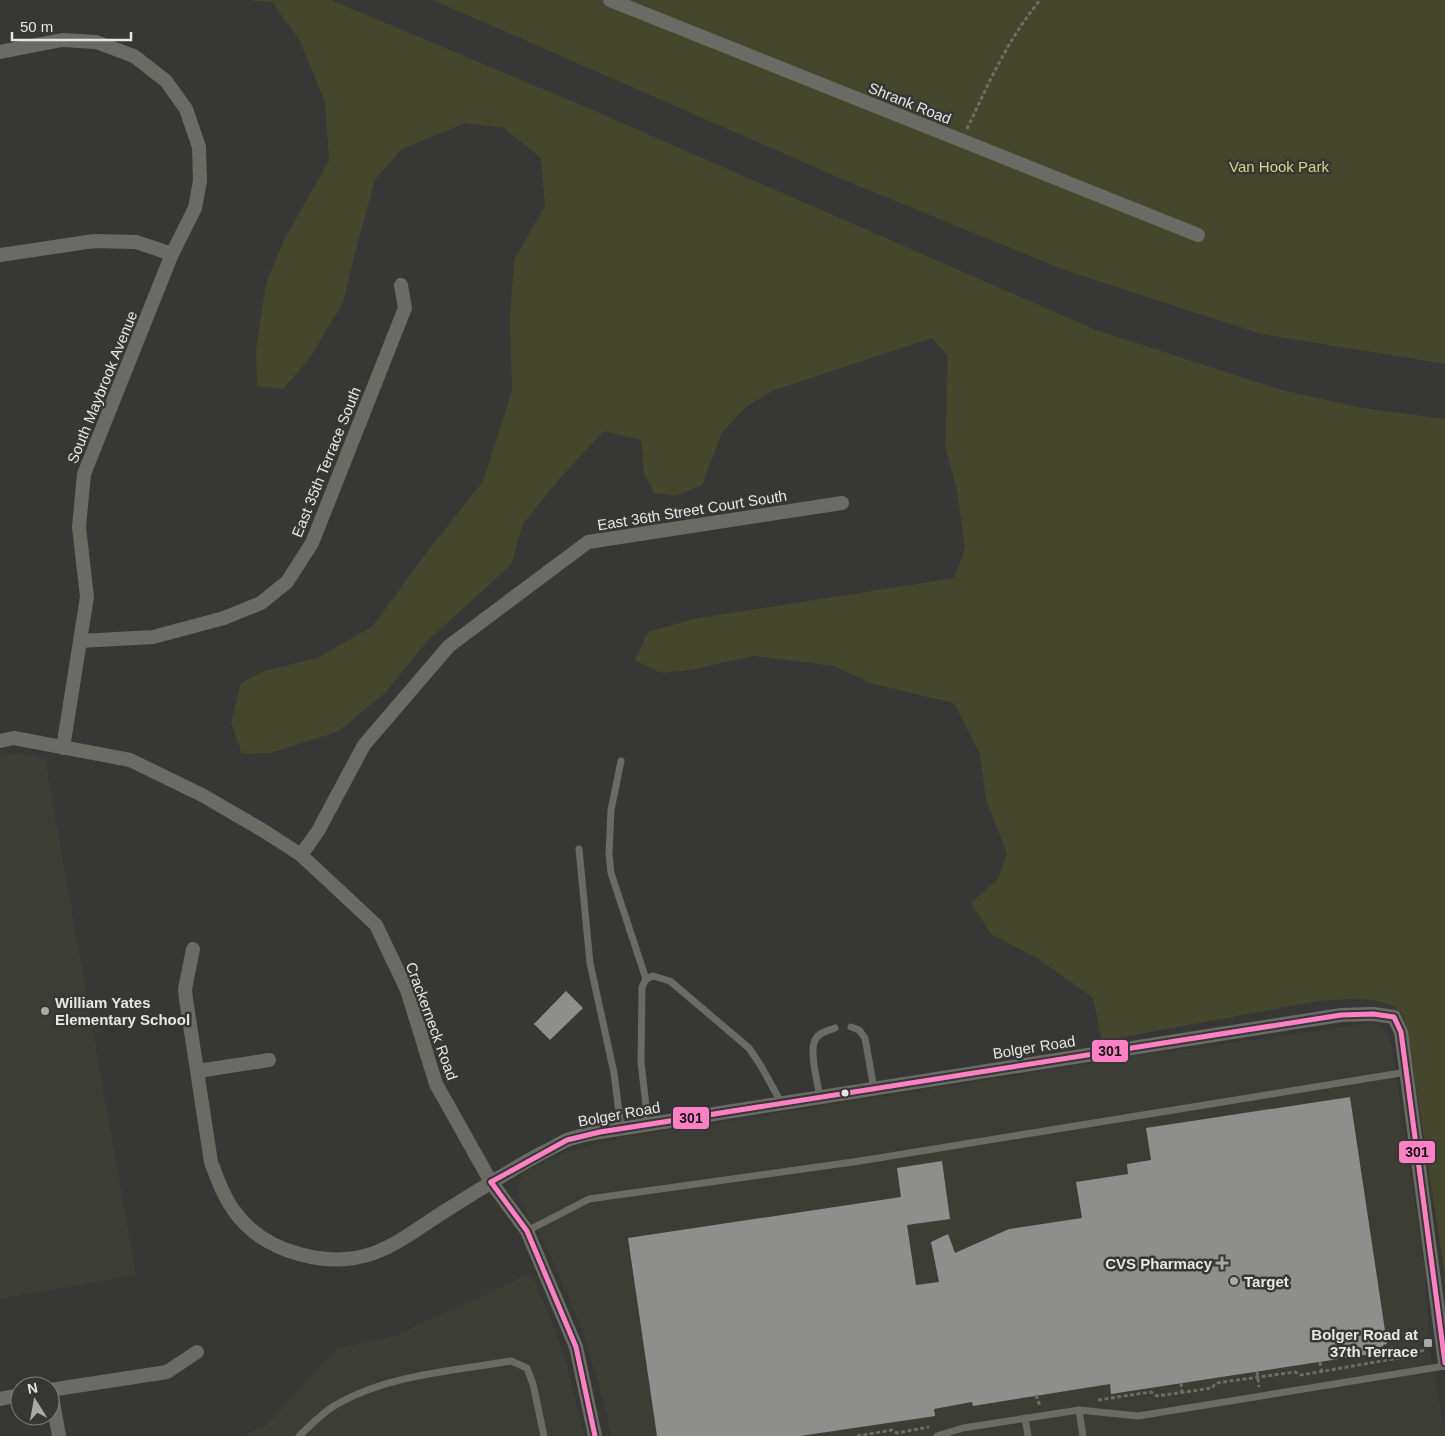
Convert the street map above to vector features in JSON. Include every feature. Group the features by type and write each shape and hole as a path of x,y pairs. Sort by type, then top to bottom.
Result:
{"street":[{"name":"Shrank Road","path":"610,0 1198,236"},
{"name":"South Maybrook Avenue","path":"0,52 62,40 96,42 134,56 166,81 186,109 199,147 200,181 195,208 172,254 84,474 79,527 87,597 63,748"},
{"path":"0,255 94,241 136,242 172,254"},
{"name":"East 35th Terrace South","path":"80,641 153,636 224,618 261,603 287,582 312,543 405,308 401,285"},
{"name":"East 36th Street Court South","path":"301,855 318,831 364,745 449,646 588,542 842,503"},
{"name":"Crackerneck Road","path":"0,741 14,738 130,760 202,795 301,855 376,925 406,990 436,1084 491,1182 527,1230 576,1347 595,1436"},
{"name":"Bolger Road","path":"193,949 185,989 211,1162 219,1185 239,1217 278,1248 330,1259 350,1258 372,1253 394,1244 491,1182 567,1140 600,1132 1341,1014 1373,1014 1394,1017 1401,1032 1407,1072 1445,1364"},
{"path":"198,1071 269,1060"},
{"path":"60,1389 168,1372 197,1352"}],"lane":[{"path":"621,761 611,810 609,854 611,873 646,979"},
{"path":"579,848 590,963 614,1073 621,1128"},
{"path":"648,1124 641,1062 642,987 646,979 653,976 670,981 749,1048 762,1066 782,1104"},
{"path":"851,1027 859,1030 865,1038 874,1089"},
{"path":"820,1098 813,1051 816,1039 823,1032 835,1028"},
{"path":"527,1230 590,1199 860,1161 1407,1072"},
{"path":"298,1436 332,1407 362,1391 396,1381 511,1361 526,1368 533,1384 544,1436"},
{"path":"937,1436 963,1428 1079,1410 1138,1416 1445,1364"},
{"path":"1079,1410 1082,1436"},
{"path":"1025,1418 1028,1436"}],"path":[{"path":"962,141 997,64 1028,14 1040,0"},
{"path":"1090,1400 1151,1392 1157,1396 1212,1388 1216,1383 1296,1372 1301,1375 1399,1358 1402,1355 1426,1350"},
{"path":"1320,1362 1323,1378"},
{"path":"1257,1372 1259,1387"},
{"path":"1181,1383 1183,1399"},
{"path":"1036,1396 1041,1407"},
{"path":"1031,1408 1049,1405"},
{"path":"856,1436 892,1430 897,1433 932,1426"}],"shaded area":[{"name":"William Yates Elementary School","path":"21,753 45,758 136,1275 0,1299 0,755"},
{"path":"1371,1023 1380,1025 1386,1031 1393,1051 1425,1274 1430,1350 1445,1436 611,1436 604,1402 582,1330 548,1249 518,1197 518,1183 522,1175 531,1168 560,1155 597,1143 1157,1053"},
{"path":"531,1273 557,1334 585,1436 242,1436 266,1425 338,1348 394,1336"}],"green space":[{"path":"245,0 331,0 588,108 1096,330 1278,389 1362,408 1445,419 1445,1278 1409,1039 1404,1019 1401,1013 1394,1007 1385,1003 1362,1000 1318,1001 1102,1041 1093,998 1040,960 991,934 971,903 998,879 1007,853 986,800 980,754 954,703 873,684 834,666 753,656 691,670 661,673 635,660 648,632 693,619 954,578 965,548 957,491 945,445 948,356 932,338 772,391 746,407 722,433 702,485 676,496 654,493 644,473 641,440 604,431 560,478 523,524 511,565 428,640 385,693 339,731 271,753 242,754 231,723 241,683 264,671 317,658 373,626 420,561 483,481 512,391 510,318 514,260 545,206 541,158 504,128 465,123 402,149 375,180 343,303 309,359 283,389 257,386 256,350 266,283 284,240 329,160 325,102 300,41 272,2"},
{"name":"Van Hook Park","path":"433,0 1445,0 1445,364 1261,334 1067,271 851,183"}],"building":[{"path":"566,991 583,1008 550,1040 534,1024"},
{"path":"1350,1097 1387,1344 1383,1345 1384,1352 1111,1394 1110,1384 973,1406 972,1402 934,1409 935,1416 800,1436 657,1436 628,1238 901,1197 897,1168 942,1161 950,1219 907,1225 916,1285 939,1282 931,1242 948,1234 955,1253 1009,1229 1082,1218 1076,1182 1128,1174 1127,1164 1151,1160 1146,1128"}],"transit line":[{"name":"301","path":"491,1182 567,1140 600,1132 1341,1015 1373,1014 1394,1017 1401,1032 1445,1363"},
{"name":"301","path":"491,1182 527,1231 576,1347 595,1436"}],"place":[{"name":"William Yates Elementary School","path":"45,1011"},
{"name":"CVS Pharmacy","path":"1222,1263"},
{"name":"Target","path":"1234,1281"},
{"name":"Bolger Road at 37th Terrace","path":"1428,1343"}]}
